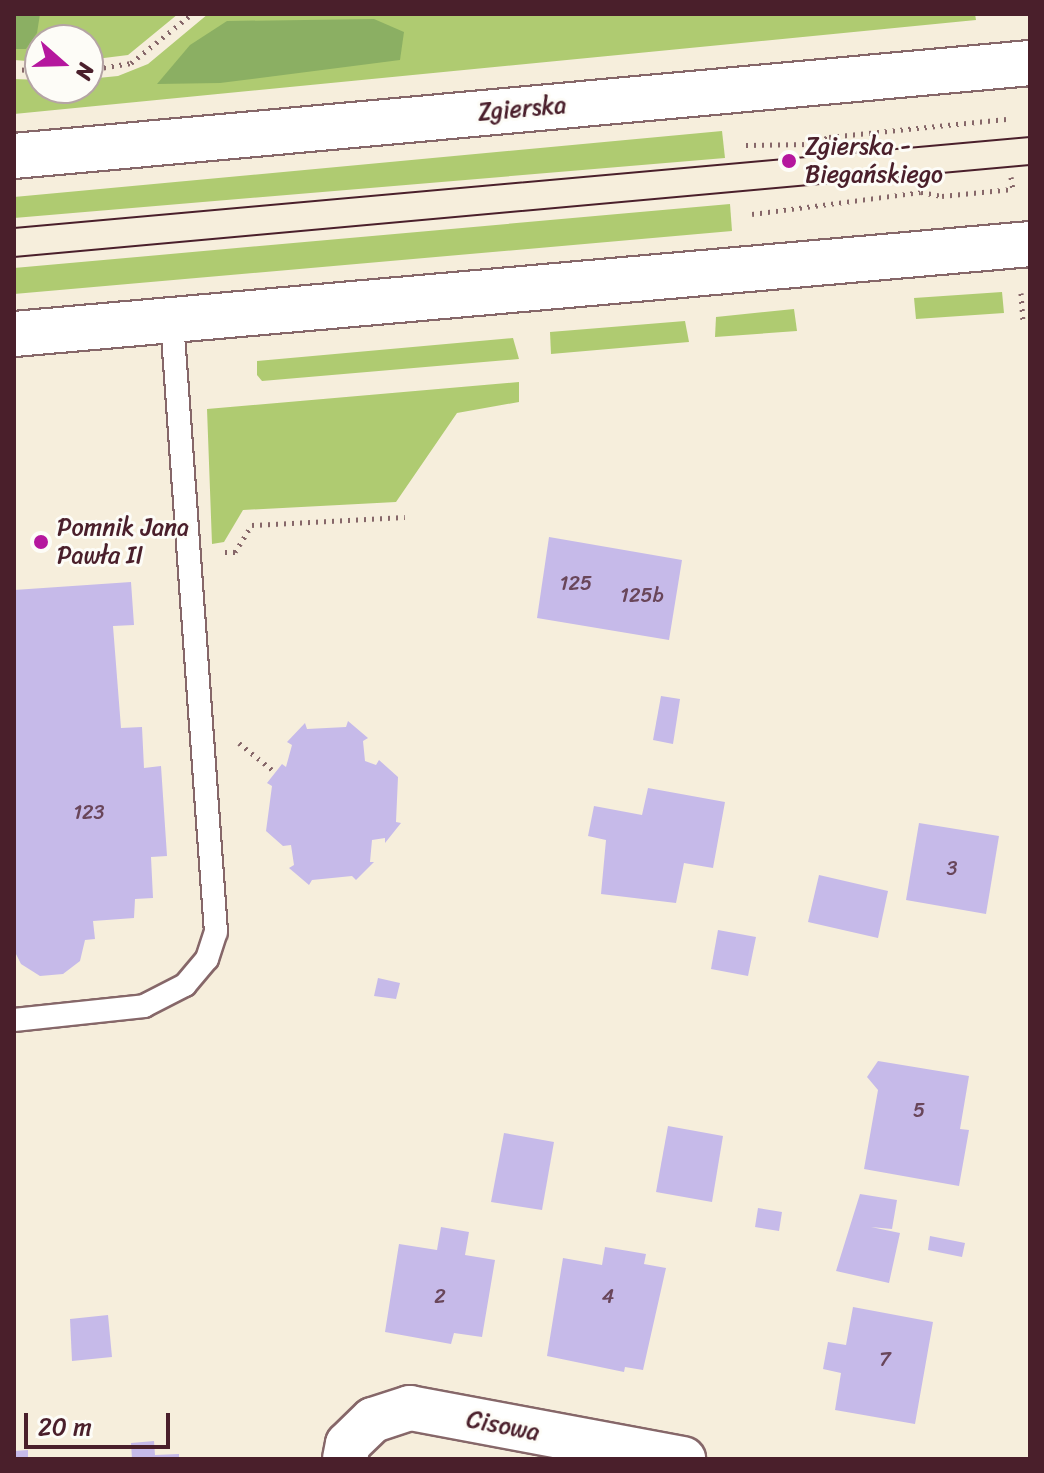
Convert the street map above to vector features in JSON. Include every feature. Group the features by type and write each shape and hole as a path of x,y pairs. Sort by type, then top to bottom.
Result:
{"main road":[{"name":"Zgierska","path":"14,156 1030,63"},
{"path":"14,334 1025,265"},
{"name":"Cisowa","path":"345,1459 348,1444 373,1420 410,1408 683,1459"}],"lane":[{"path":"14,1020 144,1006 185,985 207,959 216,932 172,321"}],"path":[{"path":"104,67 131,63 192,14"},
{"path":"1004,104 1007,130"},
{"path":"746,145 786,146 829,137 1006,119"},
{"path":"1011,177 1014,203"},
{"path":"752,214 921,192 942,196 1013,189"},
{"path":"1023,324 1025,265"},
{"path":"189,555 235,552 252,525 405,517"}],"green space":[{"path":"14,14 178,14 128,55 104,58 104,24 24,24 24,61 14,60"},
{"path":"14,14 40,14 38,24 24,24 24,49 14,49"},
{"path":"208,14 975,14 976,20 14,114 14,79 24,79 24,104 104,104 104,77 118,76 148,64"},
{"path":"374,19 404,32 400,60 220,83 157,84 190,45 227,21"},
{"path":"722,131 725,158 14,218 14,197"},
{"path":"730,204 732,231 14,294 14,268"},
{"path":"1002,292 1004,313 916,319 914,298"},
{"path":"794,309 797,331 715,337 716,317"},
{"path":"685,321 689,342 551,354 550,332"},
{"path":"513,338 519,359 262,381 257,375 257,361"},
{"path":"519,382 519,402 457,413 396,502 243,510 224,542 212,544 207,409"}],"building":[{"path":"549,537 682,560 669,640 537,618"},
{"path":"131,582 134,625 113,626 121,728 142,727 144,768 161,766 167,856 151,857 153,898 135,899 134,918 93,921 95,939 85,940 80,961 63,974 40,976 21,964 14,950 14,590"},
{"path":"661,696 680,699 673,744 653,740"},
{"path":"348,721 368,738 363,741 365,761 376,765 379,760 398,777 396,822 401,823 385,843 385,838 372,840 370,862 374,862 356,880 352,876 312,880 309,885 289,868 294,865 291,845 283,846 266,831 272,786 267,783 282,764 286,767 292,745 287,742 305,723 307,729 346,727"},
{"path":"648,788 725,802 713,868 684,863 676,903 601,894 606,840 588,836 594,806 642,815"},
{"path":"919,823 999,836 986,914 906,900"},
{"path":"819,875 888,891 878,938 808,922"},
{"path":"718,930 756,937 748,976 711,969"},
{"path":"378,978 400,983 396,999 374,996"},
{"path":"878,1061 969,1076 960,1129 969,1130 959,1186 864,1169 878,1090 867,1077"},
{"path":"668,1126 723,1136 712,1202 656,1192"},
{"path":"504,1133 554,1142 542,1210 491,1202"},
{"path":"860,1194 897,1200 892,1229 871,1227 900,1233 889,1283 836,1271"},
{"path":"758,1208 782,1212 779,1231 755,1227"},
{"path":"441,1227 469,1232 465,1255 495,1260 482,1337 454,1333 451,1344 385,1332 399,1244 437,1250"},
{"path":"930,1236 965,1243 962,1257 928,1250"},
{"path":"605,1247 646,1254 644,1264 666,1268 643,1370 625,1367 624,1372 547,1356 563,1258 602,1265"},
{"path":"853,1307 933,1322 915,1424 835,1410 841,1373 823,1369 828,1342 846,1345"},
{"path":"108,1315 112,1357 72,1361 70,1319"},
{"path":"154,1441 155,1455 179,1454 179,1459 132,1459 131,1443"},
{"path":"28,1450 28,1459 14,1459 14,1451"}],"tram line":[{"path":"14,228 1030,137"},
{"path":"14,257 1030,165"}],"place":[{"name":"Zgierska - Biegańskiego","path":"789,161"},
{"name":"Pomnik Jana Pawła II","path":"41,542"}]}
